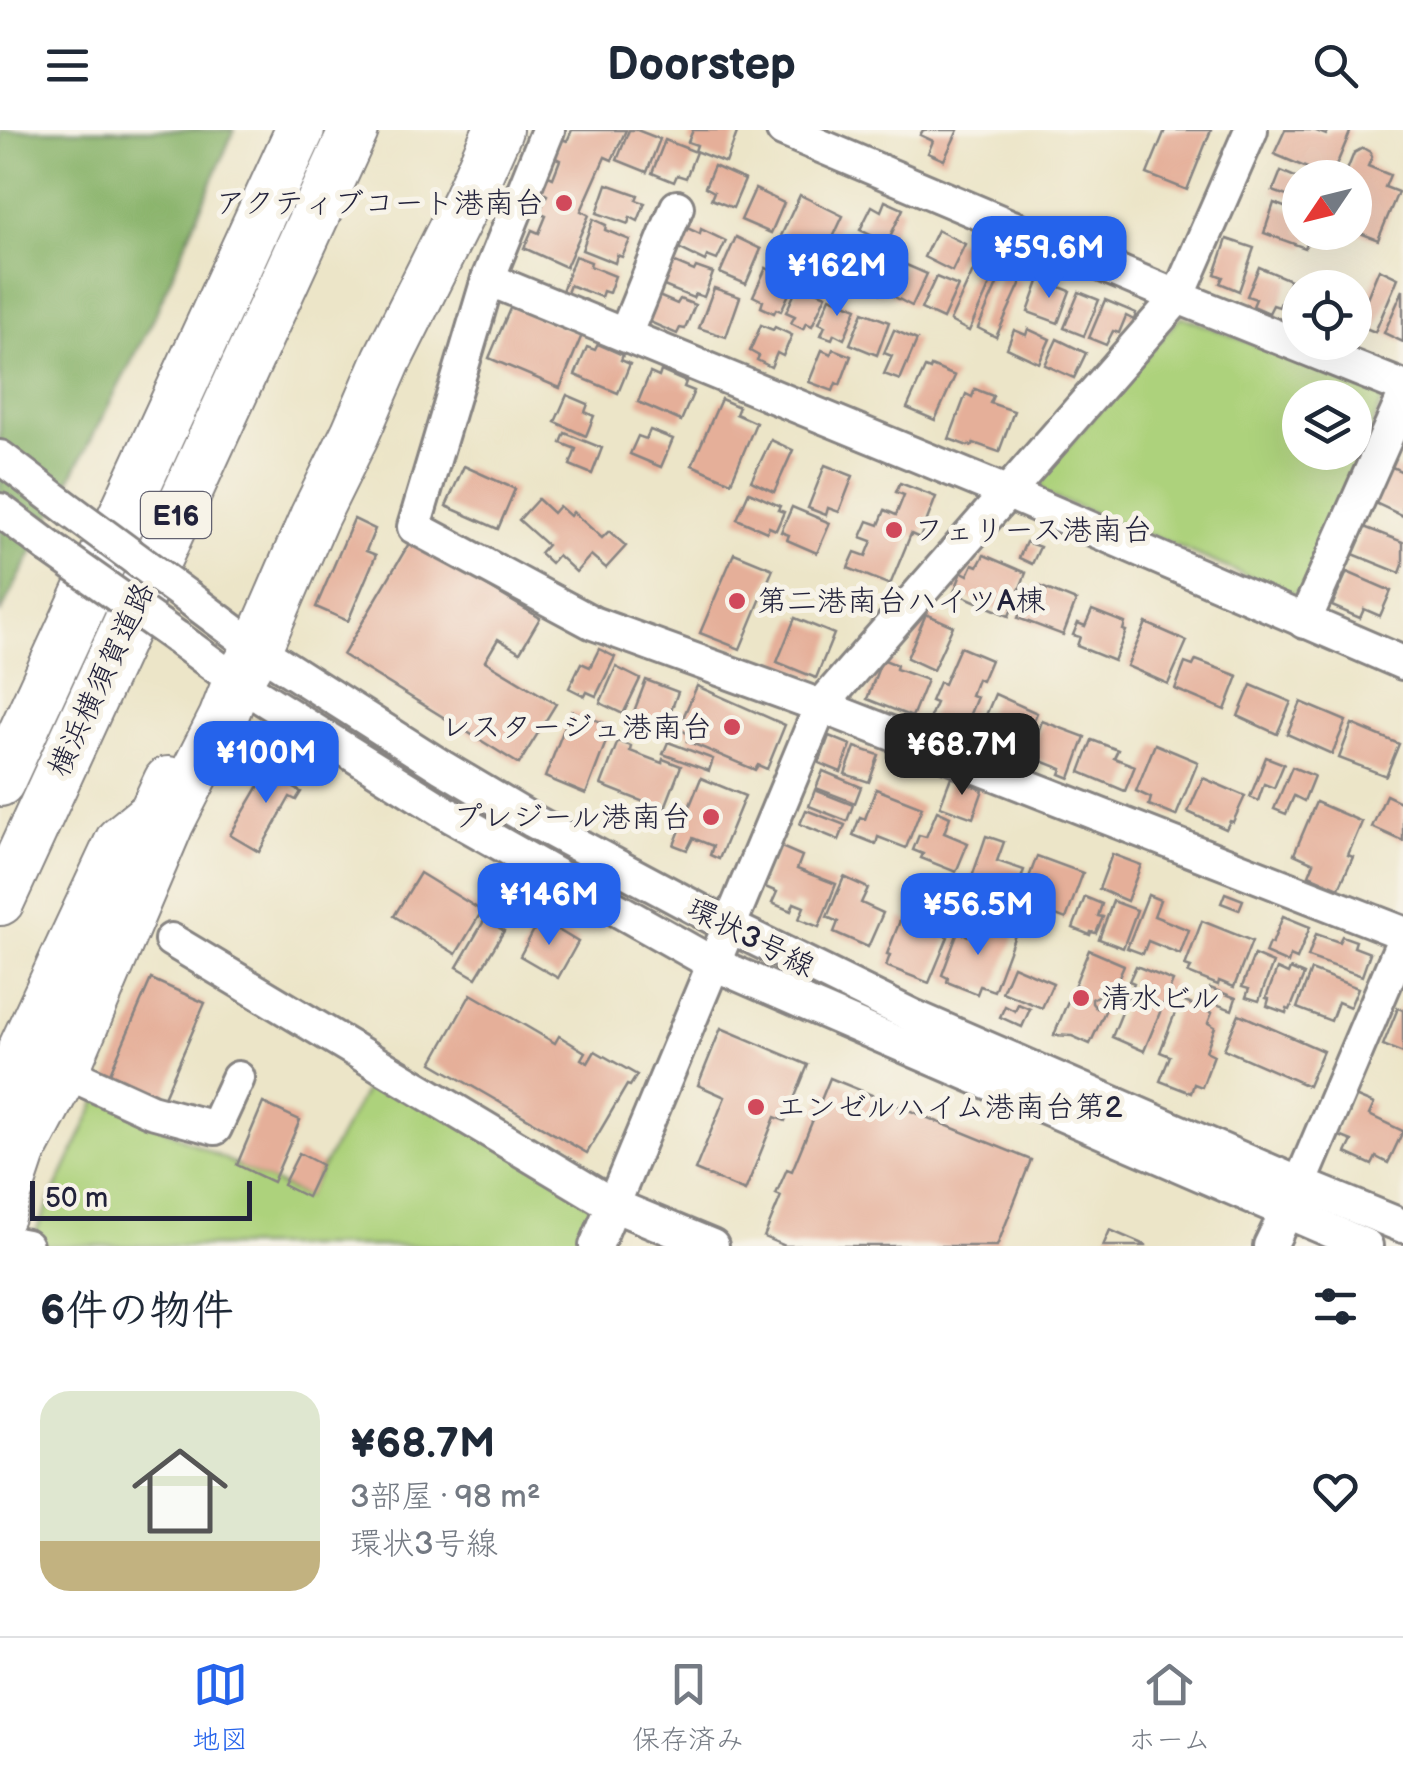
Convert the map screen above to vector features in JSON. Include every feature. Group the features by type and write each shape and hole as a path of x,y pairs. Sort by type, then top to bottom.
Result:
{"highway":[{"name":"横浜横須賀道路","path":"0,782 300,130"},
{"name":"横浜横須賀道路","path":"0,901 354,130"},
{"path":"2,1218 21,1152 64,1072 170,822 223,718 238,659 368,346 483,130"},
{"path":"0,1135 22,1050 120,840 152,813 314,518 498,130"}],"street":[{"path":"548,130 488,278 414,527 593,623 821,706 1403,937 1294,1198 1270,1246"},
{"path":"784,130 1178,297 1403,387"},
{"path":"596,1246 821,706 1178,297 1251,130"},
{"path":"625,335 677,207"},
{"path":"488,278 1006,492 1403,664"},
{"path":"1304,622 1403,399"},
{"name":"環状3号線","path":"0,458 190,598 238,659 451,816 712,963 1294,1198 1403,1226"},
{"name":"環状3号線","path":"0,510 176,636 238,659 729,926 1294,1198 1366,1246"},
{"path":"171,940 613,1204 712,1246"},
{"path":"22,1050 151,1111 215,1128 238,1078"},
{"path":"2,1218 26,1246"}],"green space":[{"path":"0,130 234,130 152,322 0,614"},
{"path":"1181,316 1282,355 1282,360 1295,360 1346,380 1282,380 1282,470 1354,470 1306,588 1291,595 1044,494 1039,479"},
{"path":"1372,390 1385,395 1372,427"},
{"path":"379,1065 613,1205 596,1246 29,1246 99,1097 306,1197"}],"building":[{"name":"アクティブコート港南台","path":"572,130 626,130 612,160 605,157 581,211 589,215 566,267 524,248 532,230 539,233 546,216 539,213 547,195 539,190 546,175 553,178 560,160 552,156 560,138 567,141"},
{"path":"629,130 660,139 647,172 617,160"},
{"path":"693,130 738,130 726,163 695,151 697,145 688,142"},
{"path":"923,130 958,130 944,160 928,153 933,141 920,135"},
{"path":"1165,130 1211,130 1187,190 1147,174"},
{"path":"1285,130 1314,130 1326,135 1329,130 1351,130 1338,160 1288,160 1274,154"},
{"path":"665,140 696,152 686,178 677,175 674,182 652,173"},
{"path":"1363,148 1372,157 1351,160"},
{"path":"714,166 745,180 733,208 711,199 714,192 705,187"},
{"path":"1372,168 1390,175 1385,187 1398,192 1378,240 1372,238"},
{"path":"1281,171 1282,171 1282,194 1273,191"},
{"path":"607,184 638,195 636,200 645,203 638,221 630,217 628,224 597,213"},
{"path":"755,189 784,203 771,233 741,220"},
{"path":"800,195 843,216 824,257 781,236"},
{"path":"885,201 903,209 887,243 860,230 872,206 881,211"},
{"path":"1274,203 1282,206 1282,240 1264,233"},
{"path":"593,219 606,225 605,230 630,240 615,263 582,250"},
{"path":"683,226 700,234 701,229 726,241 717,260 707,256 705,261 674,246"},
{"path":"937,230 965,244 952,271 924,257"},
{"path":"736,237 761,249 746,284 720,273"},
{"path":"838,237 862,247 849,278 825,268"},
{"path":"1227,239 1254,248 1239,291 1220,283 1223,277 1215,274"},
{"path":"871,250 895,260 880,293 857,283"},
{"path":"575,256 615,276 609,293 603,291 601,297 570,285 567,293 562,291"},
{"path":"668,260 694,271 696,267 713,273 704,297 695,294 693,298 659,284"},
{"path":"904,264 927,274 912,306 891,295"},
{"path":"1259,267 1282,277 1282,300 1269,313 1253,306 1256,299 1247,296"},
{"path":"766,268 795,281 781,311 776,309 774,313 761,307 763,301 753,296"},
{"path":"974,269 993,278 969,331 950,321"},
{"path":"1379,269 1398,278 1375,332 1372,331 1372,286"},
{"path":"1002,273 1021,282 996,337 978,328"},
{"path":"936,277 958,286 943,319 921,309"},
{"path":"1040,279 1070,291 1058,323 1028,312"},
{"path":"799,284 826,295 812,326 806,323 803,329 791,323 795,316 786,312"},
{"path":"714,288 740,297 726,337 699,328"},
{"path":"1403,290 1403,342 1384,333"},
{"path":"1079,292 1099,300 1084,336 1064,328"},
{"path":"654,294 677,304 680,299 695,305 685,329 680,328 677,334 643,319"},
{"path":"830,297 857,308 844,339 834,334 832,339 821,335 825,326 819,323"},
{"path":"1105,300 1136,313 1134,320 1126,316 1119,333 1113,331 1106,345 1089,338"},
{"path":"511,306 582,335 560,388 489,358"},
{"path":"863,312 889,322 877,355 850,344"},
{"path":"761,325 792,335 783,356 777,353 771,367 750,351"},
{"path":"1028,329 1050,339 1039,363 1007,348 1014,330 1026,335"},
{"path":"894,330 917,340 900,380 884,374 892,356 884,353"},
{"path":"1057,339 1086,353 1074,378 1045,365"},
{"path":"598,344 623,355 621,360 630,364 618,393 575,375 587,347 595,350"},
{"path":"833,349 851,356 840,385 836,383 833,391 809,382 822,350 831,354"},
{"path":"931,366 955,376 935,420 907,408 925,368 930,370"},
{"path":"661,371 686,382 684,387 694,391 681,421 638,402 650,373 659,377"},
{"path":"975,389 993,396 990,403 1014,411 999,452 949,439 966,394 972,397"},
{"path":"567,395 588,404 585,412 594,416 586,436 555,422"},
{"path":"721,399 739,407 736,414 756,423 731,482 692,465"},
{"path":"650,430 673,439 661,467 630,454 638,436 646,439"},
{"path":"565,433 602,448 592,474 570,465 576,449 561,443"},
{"path":"771,440 793,450 774,492 751,481"},
{"path":"825,465 853,476 839,512 828,508 826,515 808,508"},
{"path":"464,466 515,489 498,529 446,506"},
{"path":"1390,466 1403,472 1403,516 1373,502"},
{"name":"フェリース港南台","path":"900,483 936,497 920,538 911,534 890,585 848,568 855,552 866,556 872,541 861,537 868,521 879,525 885,510 896,515 904,495 896,492"},
{"path":"749,492 780,506 778,510 784,512 776,530 769,527 767,532 737,519"},
{"path":"538,499 553,513 559,506 570,516 573,512 602,538 609,531 626,546 606,568 591,555 576,572 558,555 551,563 540,553 547,545 519,520"},
{"path":"792,507 830,523 817,553 787,540 789,535 781,532"},
{"path":"354,519 375,529 366,551 376,555 348,621 316,607"},
{"path":"1364,527 1403,542 1400,573 1353,554"},
{"path":"411,540 540,618 520,652 498,639 485,661 556,704 519,764 343,655"},
{"path":"1026,542 1040,547 1032,564 1019,558"},
{"name":"第二港南台ハイツA棟","path":"734,553 773,569 740,649 700,633"},
{"path":"984,555 1026,573 1009,616 954,592 962,572 968,575"},
{"path":"1347,572 1391,591 1380,616 1364,609 1360,618 1332,606"},
{"path":"1039,586 1076,601 1063,635 1018,618 1028,592 1036,595"},
{"path":"1092,610 1125,623 1126,631 1114,661 1077,646 1080,637 1073,635 1078,623 1085,626"},
{"path":"926,614 953,626 933,670 907,658"},
{"path":"795,618 834,634 816,678 777,662"},
{"path":"1146,623 1187,641 1168,684 1127,666"},
{"path":"960,647 991,660 982,681 977,679 971,695 977,697 960,738 927,724 939,682 944,684"},
{"path":"599,649 615,657 596,696 587,692 585,696 569,688 581,663 590,667"},
{"path":"882,659 897,665 896,669 927,680 912,717 867,699"},
{"path":"1196,660 1238,676 1225,710 1175,689 1185,663 1193,666"},
{"path":"616,667 640,679 623,714 600,703"},
{"path":"646,680 678,692 665,727 633,714"},
{"path":"1251,685 1291,702 1277,734 1238,716"},
{"name":"レスタージュ港南台","path":"697,686 785,725 767,769 758,765 755,770 687,741 690,734 678,729"},
{"path":"995,694 1037,713 1023,746 981,727"},
{"path":"1301,702 1346,721 1332,754 1287,734"},
{"path":"571,711 612,726 586,794 545,777"},
{"path":"1042,721 1085,737 1070,778 1060,774 1062,769 1029,756"},
{"path":"1352,724 1399,744 1386,776 1339,758"},
{"path":"829,736 851,745 841,772 819,763"},
{"path":"1092,740 1118,750 1114,758 1135,766 1125,791 1080,772"},
{"path":"618,741 631,746 630,751 681,766 664,810 601,785"},
{"path":"668,742 713,759 709,771 663,754"},
{"path":"1155,744 1198,762 1176,816 1149,805 1151,798 1136,791"},
{"path":"855,747 879,755 869,782 845,774"},
{"path":"1266,757 1284,764 1274,788 1264,784 1258,801 1250,797"},
{"path":"274,760 300,776 294,788 301,792 296,800 290,797 259,852 230,835"},
{"path":"1292,767 1314,776 1304,801 1294,796 1286,814 1274,809"},
{"path":"823,771 861,787 855,803 816,788"},
{"path":"951,777 983,790 973,818 940,806"},
{"name":"プレジール港南台","path":"701,778 745,796 719,859 710,855 713,846 693,838 687,850 674,845"},
{"path":"1203,778 1245,796 1226,829 1188,812"},
{"path":"876,789 922,807 906,848 878,837 876,844 853,835 860,817 865,819"},
{"path":"815,790 853,805 847,821 809,806"},
{"path":"1386,795 1403,803 1403,841 1372,827"},
{"path":"1316,802 1362,822 1348,855 1353,857 1339,888 1309,875 1314,863 1294,854"},
{"path":"806,810 845,825 839,840 800,824"},
{"path":"937,811 950,817 944,833 968,843 956,872 921,858 923,854 913,850 919,835 926,837"},
{"path":"986,836 1004,842 997,861 1024,870 1015,896 971,880"},
{"path":"779,846 802,856 797,869 836,884 819,927 799,919 804,907 794,903 791,911 772,903 777,892 763,886"},
{"path":"1112,854 1141,865 1127,901 1099,889"},
{"path":"1037,856 1083,873 1066,919 1040,909 1041,904 1022,896"},
{"path":"420,873 482,911 456,954 394,916"},
{"path":"844,877 868,888 861,903 883,913 868,947 834,932 838,922 827,917"},
{"path":"1225,893 1243,900 1239,910 1221,903"},
{"path":"1148,895 1160,900 1154,916 1189,930 1180,954 1148,941 1143,954 1127,948"},
{"path":"1085,897 1102,904 1098,916 1103,917 1096,933 1090,935 1073,928"},
{"path":"1113,901 1137,910 1123,948 1099,939"},
{"path":"542,915 578,942 558,978 520,956"},
{"path":"1283,916 1310,927 1297,959 1290,956 1288,963 1265,953"},
{"path":"901,918 948,937 929,983 886,966"},
{"path":"485,919 504,931 476,978 457,967"},
{"path":"975,920 1015,935 994,991 980,986 977,994 947,982 948,978 942,975 958,932 968,936"},
{"path":"1202,921 1252,941 1234,987 1188,973 1191,968 1185,966"},
{"path":"1316,934 1339,942 1342,936 1356,941 1354,947 1370,953 1362,976 1308,957"},
{"name":"清水ビル","path":"1089,950 1124,965 1110,997 1104,992 1092,999 1096,1008 1106,1009 1090,1044 1072,1036 1054,1035"},
{"path":"1254,955 1273,963 1259,1001 1246,997 1249,989 1242,987"},
{"path":"1013,966 1053,983 1042,1008 1002,992"},
{"path":"1136,966 1173,981 1144,1051 1112,1037 1134,983 1129,981"},
{"path":"1277,969 1304,975 1286,1013 1267,1006 1266,998"},
{"path":"1311,970 1358,988 1350,1007 1338,1002 1331,1021 1297,1008"},
{"path":"151,979 205,1003 161,1104 107,1080"},
{"path":"1210,988 1236,998 1232,1010 1205,1000"},
{"path":"471,994 555,1043 559,1036 585,1052 581,1059 588,1063 595,1051 637,1075 627,1085 587,1153 432,1063"},
{"path":"1180,1000 1212,1013 1208,1023 1215,1027 1206,1051 1214,1055 1202,1087 1194,1084 1191,1093 1160,1081 1170,1056 1160,1052"},
{"path":"1018,1004 1030,1009 1022,1027 1000,1017 1005,1006 1015,1011"},
{"path":"1398,1008 1403,1010 1403,1053 1383,1045"},
{"path":"1239,1014 1323,1051 1308,1086 1224,1049"},
{"name":"エンゼルハイム港南台第2","path":"721,1028 808,1065 785,1121 775,1117 745,1191 695,1170 725,1097 698,1085"},
{"path":"830,1078 1031,1160 997,1246 785,1246 764,1237 781,1196 776,1194 787,1169 792,1171"},
{"path":"1355,1096 1374,1104 1369,1115 1403,1131 1388,1163 1376,1157 1372,1165 1346,1153 1352,1141 1337,1135"},
{"path":"263,1103 300,1120 273,1182 237,1165"},
{"path":"299,1153 322,1165 307,1197 283,1185"},
{"path":"1110,1230 1147,1246 1103,1246"}],"place":[{"name":"アクティブコート港南台","path":"564,203"},
{"name":"フェリース港南台","path":"894,530"},
{"name":"第二港南台ハイツA棟","path":"737,601"},
{"name":"レスタージュ港南台","path":"732,727"},
{"name":"プレジール港南台","path":"711,817"},
{"name":"清水ビル","path":"1081,998"},
{"name":"エンゼルハイム港南台第2","path":"756,1107"}]}
